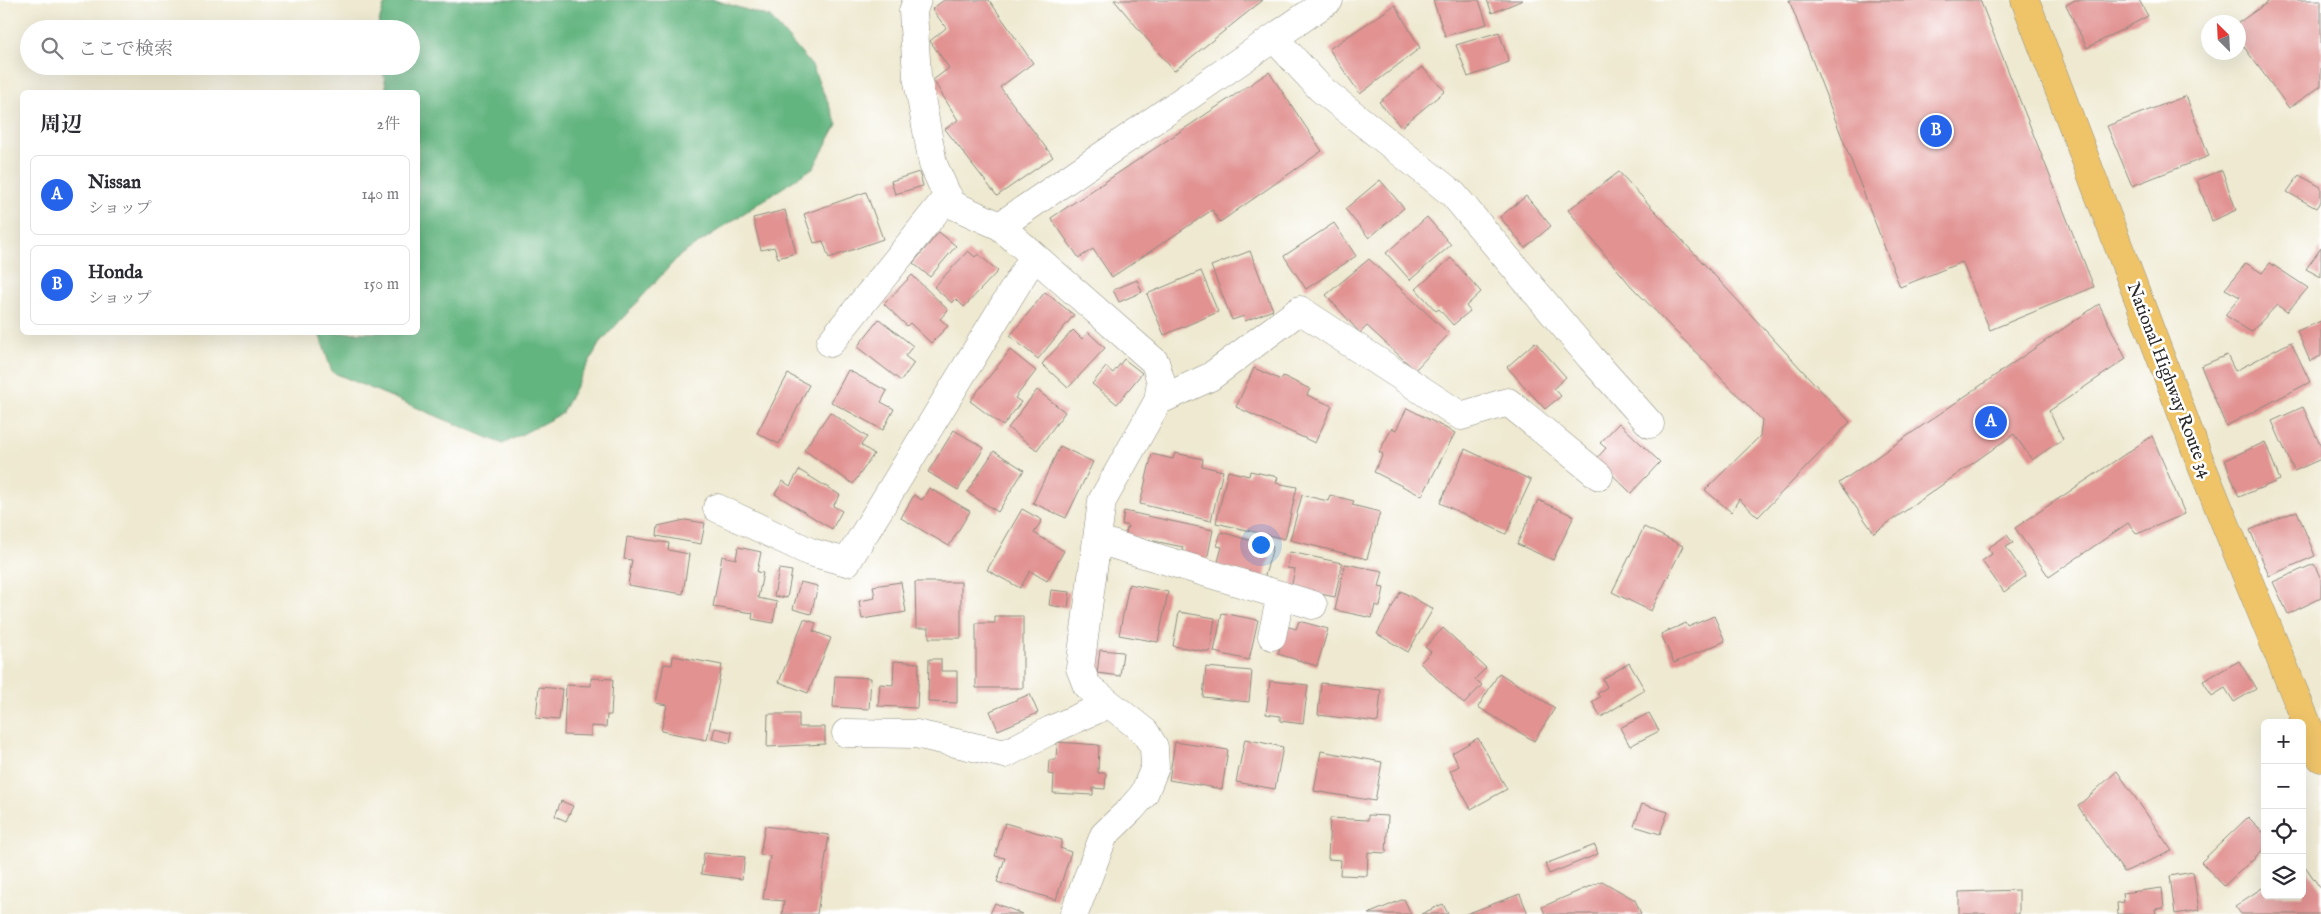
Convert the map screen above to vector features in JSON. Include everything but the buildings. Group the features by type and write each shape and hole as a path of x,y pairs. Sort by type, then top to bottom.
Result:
{"highway":[{"name":"National Highway Route 34","path":"2025,0 2203,469 2321,758"}],"street":[{"path":"917,0 913,11 917,76 932,164 951,204 1000,226 1155,362 1161,382 1158,401 1102,501 1080,668 1087,686 1145,732 1154,747 1155,768 1144,794 1132,809 1104,835 1074,914"},
{"path":"1000,226 1329,0"},
{"path":"1274,38 1321,89 1453,194 1591,358 1650,424"},
{"path":"830,343 948,196"},
{"path":"717,508 810,552 847,562 1034,256"},
{"path":"1158,401 1210,376 1300,310 1461,416 1508,402 1599,476"},
{"path":"1098,540 1313,605"},
{"path":"1272,636 1281,595"},
{"path":"846,733 916,734 1005,754 1051,730 1109,704"}],"green space":[{"path":"395,0 714,0 770,17 812,66 837,124 814,167 679,256 599,344 561,414 503,444 332,372 320,335 420,335 420,90 387,90 384,75 420,75 420,20 380,20 384,5"}],"place":[{"name":"Honda","path":"1936,131"},
{"name":"Nissan","path":"1991,422"}]}
